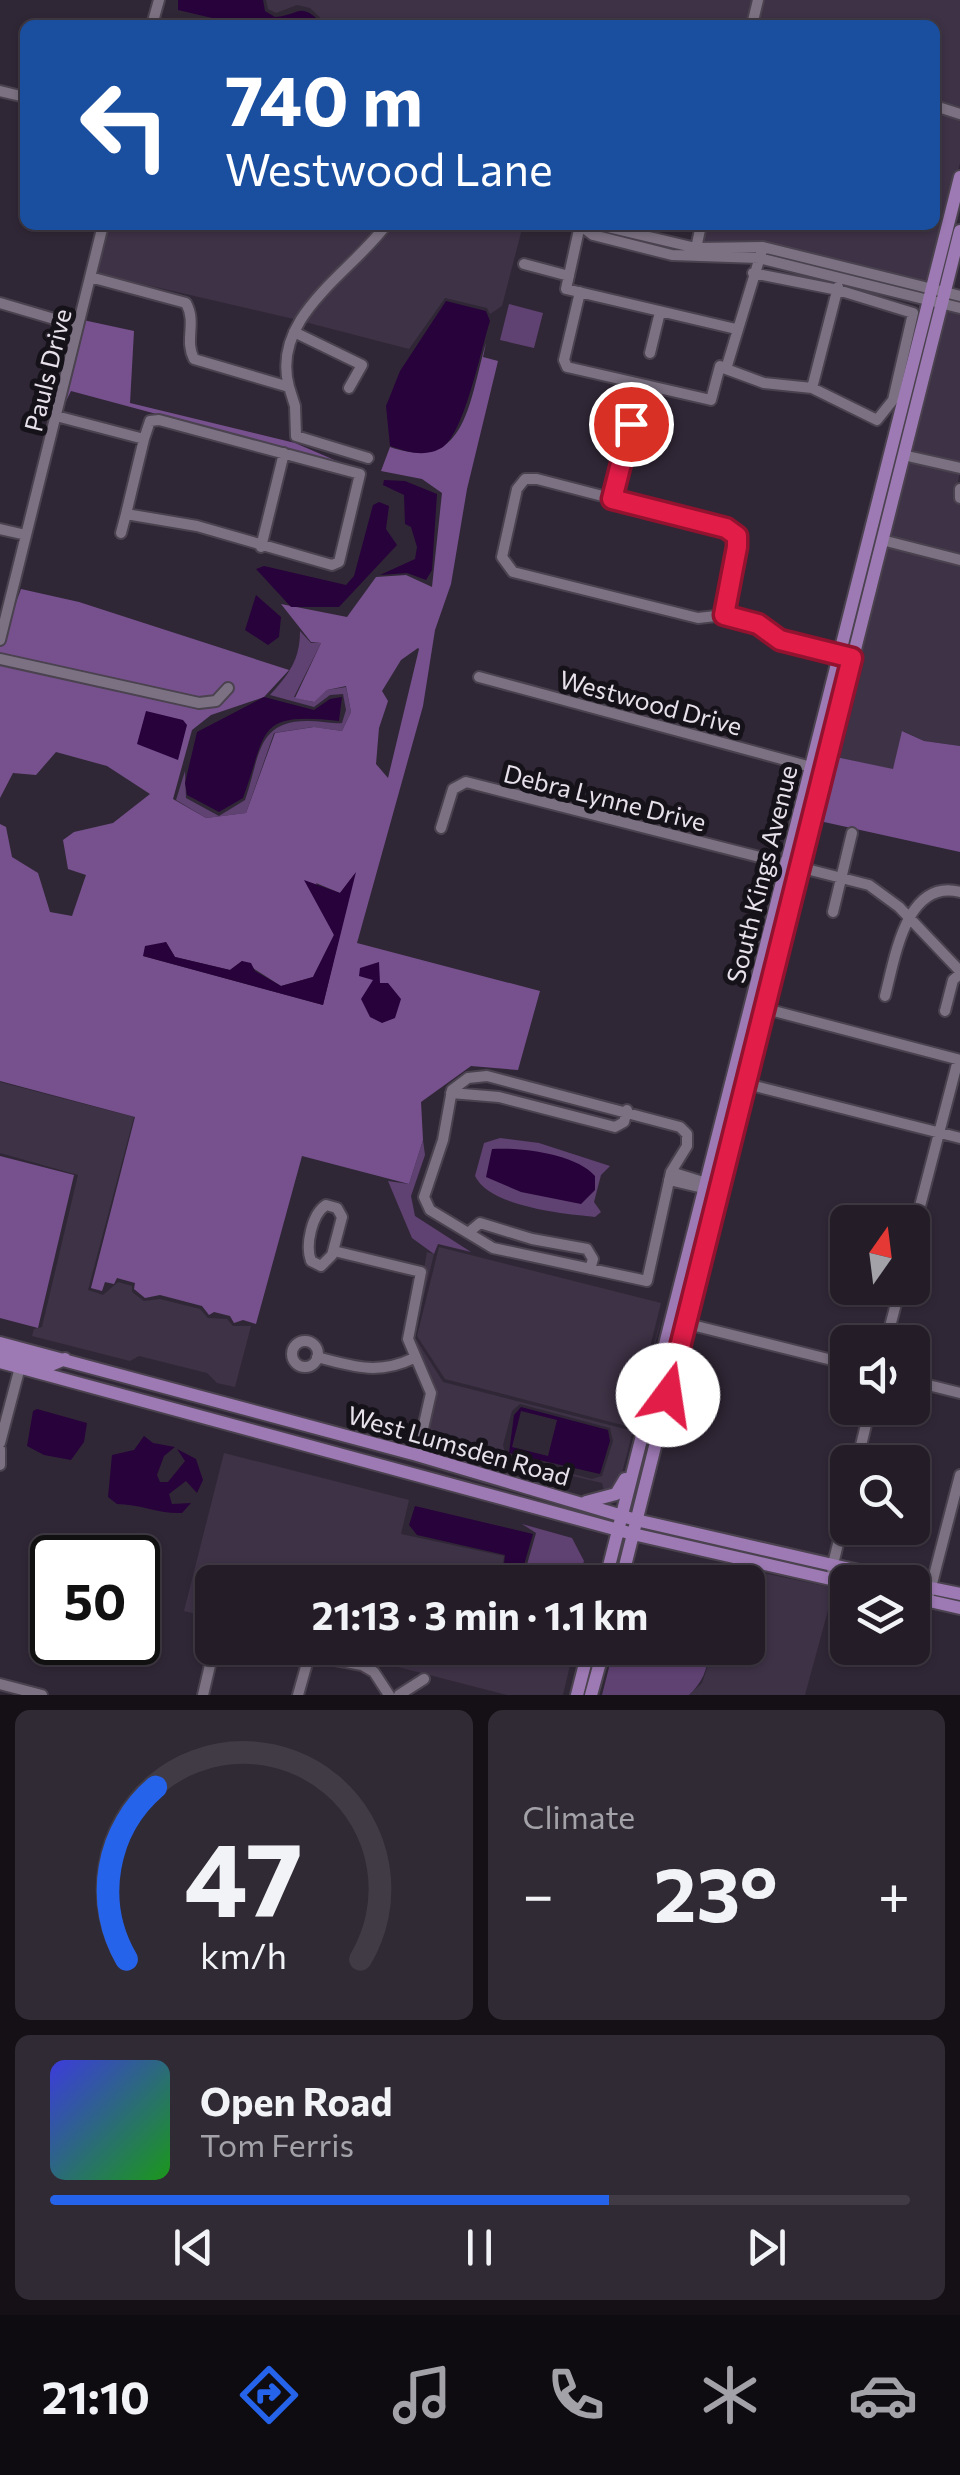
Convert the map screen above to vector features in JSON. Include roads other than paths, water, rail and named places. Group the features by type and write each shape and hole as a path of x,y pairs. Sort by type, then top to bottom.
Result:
{"main road":[{"name":"South Kings Avenue","path":"846,657 904,455 960,177"},
{"name":"South Kings Avenue","path":"624,1565 710,1186 846,657 916,348 960,232"},
{"path":"908,437 903,423 916,348"},
{"name":"South Kings Avenue","path":"609,1565 645,1426 679,1322"},
{"name":"West Lumsden Road","path":"0,1343 508,1480 578,1502 634,1527 830,1575"},
{"path":"0,1353 51,1365 65,1359"},
{"name":"West Lumsden Road","path":"0,1362 315,1444 583,1520 620,1523"},
{"path":"112,1390 134,1384 190,1399 208,1398"},
{"path":"578,1502 602,1501 620,1490 636,1435 645,1426"},
{"path":"315,1444 349,1446 403,1461 417,1454"},
{"path":"412,1471 428,1465 484,1480 508,1480"},
{"path":"583,1520 605,1539 611,1559"},
{"name":"West Lumsden Road","path":"930,1594 960,1594"},
{"name":"West Lumsden Road","path":"930,1594 960,1608"},
{"path":"576,1695 584,1665"},
{"path":"592,1695 600,1665"}],"street":[{"name":"Pauls Drive","path":"0,640 103,230"},
{"path":"368,458 296,436 296,406 289,387 286,355 294,332 320,293 381,230"},
{"path":"580,230 566,289 736,329"},
{"path":"587,230 593,235 695,254 761,252 936,296 960,308"},
{"path":"616,230 695,254"},
{"path":"695,254 700,230"},
{"path":"726,368 761,252"},
{"path":"580,292 564,360 568,367 711,400 720,366 764,382 812,388 877,420 893,400 913,313 761,252"},
{"path":"524,264 569,276"},
{"path":"753,273 960,296"},
{"path":"90,277 179,298 192,313 189,350 194,360 289,387"},
{"path":"812,388 839,284"},
{"path":"0,303 78,326"},
{"path":"650,353 660,312"},
{"path":"294,332 362,364 349,388"},
{"path":"56,416 144,440"},
{"path":"121,533 150,422 159,420 352,470 361,479 339,562 332,565 197,526 126,514"},
{"path":"612,499 631,424"},
{"path":"261,547 284,453"},
{"path":"904,455 960,468"},
{"path":"724,615 737,536 726,528 525,479 513,506 502,558 513,572 698,618 724,615 758,624 780,640 846,657"},
{"path":"960,489 960,498"},
{"path":"0,529 26,535"},
{"path":"882,540 960,560"},
{"path":"0,659 199,703 216,702 228,688"},
{"name":"Westwood Drive","path":"479,677 818,768"},
{"name":"Debra Lynne Drive","path":"442,828 453,789 466,782 842,878 884,893 960,972"},
{"path":"832,912 852,833"},
{"path":"885,996 909,920 929,893 944,888 960,892"},
{"path":"946,1011 953,980 960,972"},
{"path":"757,1007 959,1060 920,1205"},
{"path":"487,1076 627,1110 680,1127 687,1134 688,1146 670,1176 647,1281 494,1248 430,1210 424,1197 443,1140 451,1094 468,1078 487,1076"},
{"path":"738,1081 960,1138"},
{"path":"451,1094 499,1097 615,1127 624,1122 627,1110"},
{"path":"670,1176 710,1186"},
{"path":"326,1205 337,1208 342,1217 334,1251 321,1266 308,1256 317,1213 326,1205"},
{"path":"468,1233 480,1223 532,1239 587,1249 593,1258 590,1269"},
{"path":"334,1251 421,1272 410,1323 414,1358 426,1374 431,1394 417,1454"},
{"path":"679,1322 830,1360"},
{"path":"317,1358 388,1370 414,1358"},
{"path":"0,1465 5,1404 20,1367"},
{"path":"930,1386 960,1393"},
{"path":"930,1590 960,1475"},
{"path":"202,1695 210,1665"},
{"path":"298,1695 306,1665"},
{"path":"357,1665 374,1672 389,1695"},
{"path":"399,1695 424,1679"},
{"path":"0,1684 42,1695"}]}
